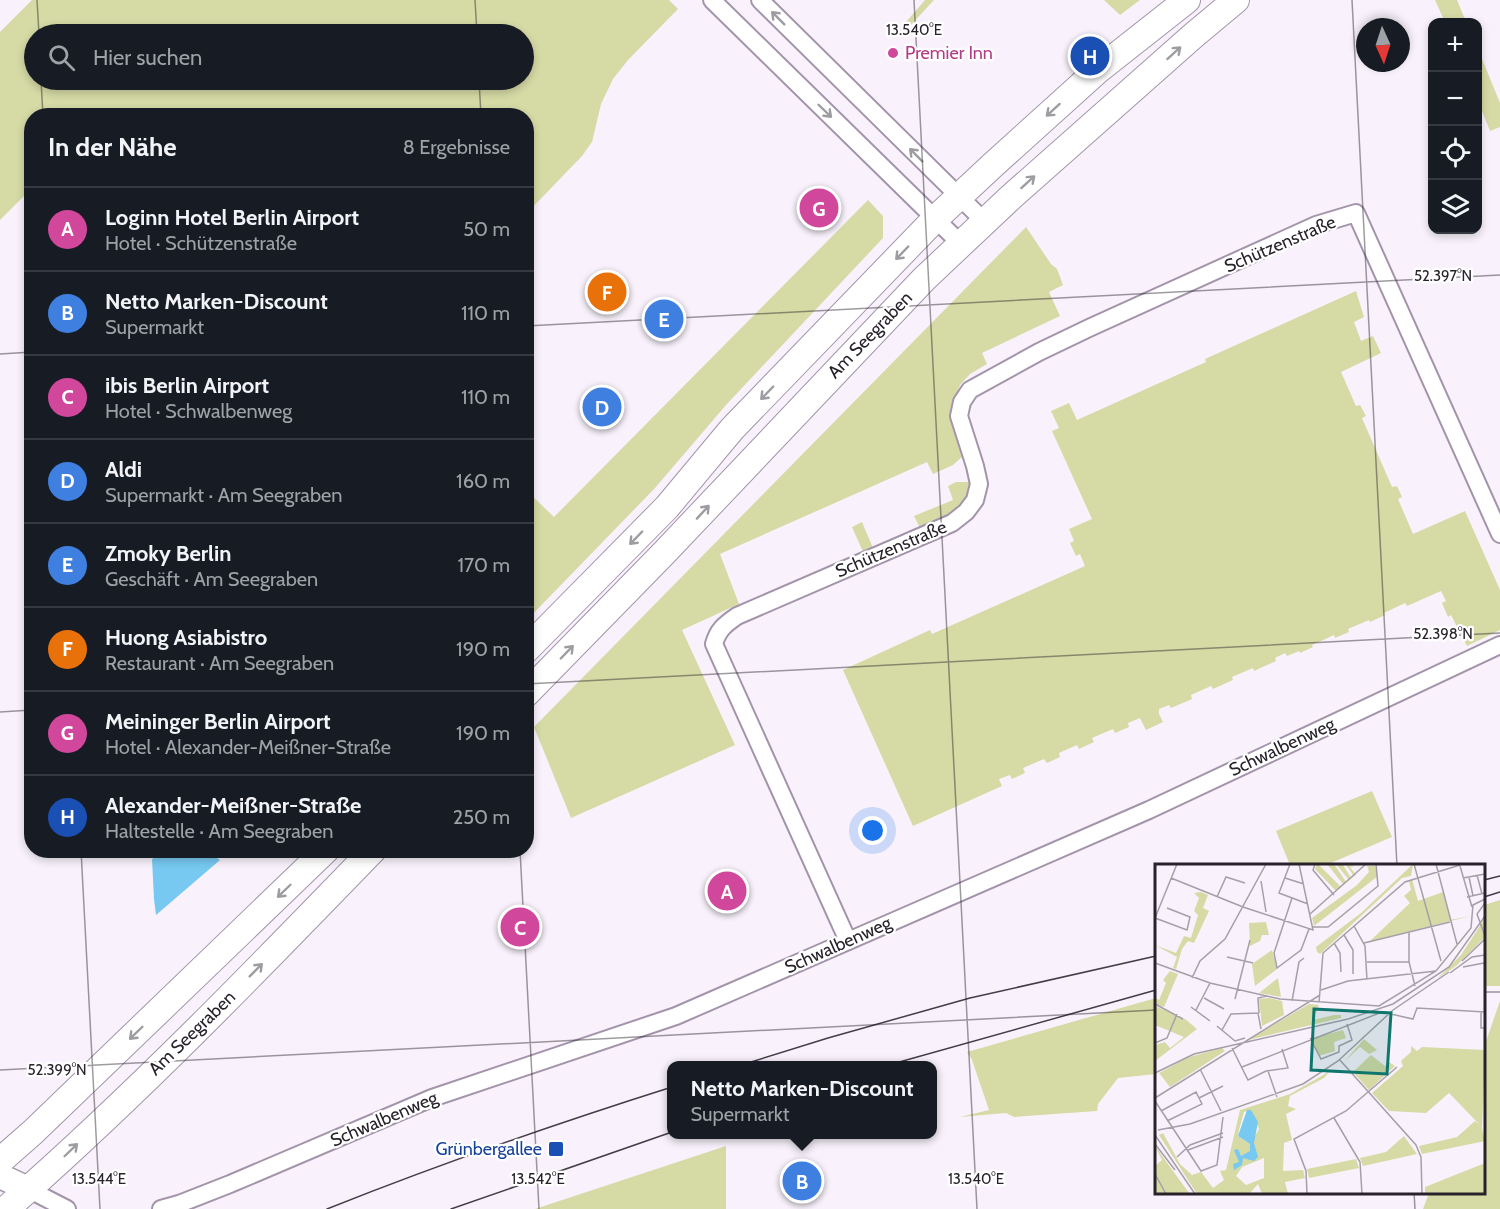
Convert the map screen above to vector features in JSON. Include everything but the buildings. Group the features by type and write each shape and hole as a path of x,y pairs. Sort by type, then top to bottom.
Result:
{"main road":[{"name":"Am Seegraben","path":"534,642 667,507 732,429 935,219 1105,64 1187,0"},
{"name":"Am Seegraben","path":"534,686 663,554 920,283 984,221 1236,0"},
{"path":"0,1161 318,858"},
{"name":"Am Seegraben","path":"6,1209 61,1160 212,1014 365,858"}],"street":[{"path":"712,0 961,244"},
{"path":"759,0 984,221"},
{"name":"Schützenstraße","path":"848,941 714,644 717,633 736,616 952,523 966,512 975,500 979,484 959,416 962,402 970,390 1039,352 1089,328 1316,225 1356,213 1500,534"},
{"name":"Schwalbenweg","path":"161,1209 230,1184 432,1098 676,1016 1149,810 1500,645"},
{"path":"0,1176 67,1209"}],"green space":[{"path":"32,0 669,0 678,9 628,60 613,79 601,104 592,142 582,156 534,206 534,108 24,108 24,196 0,220 0,32"},
{"path":"925,0 934,0 910,26 906,22"},
{"path":"1104,0 1140,0 1120,15"},
{"path":"1435,0 1457,0 1464,18 1443,18"},
{"path":"1482,59 1500,103 1500,127 1490,131 1482,111"},
{"path":"868,200 883,216 883,238 726,405 655,488 534,613 534,498 554,517"},
{"path":"1026,227 1051,264 1057,269 1063,285 1049,292 1060,316 982,353 987,364 970,374 960,385 954,401 951,420 963,456 953,465 933,474 927,462 720,554 739,604 682,630 735,745 571,818 534,727"},
{"path":"1356,291 1364,317 1354,322 1361,341 1373,336 1381,353 1341,372 1356,406 1360,405 1366,416 1362,418 1392,487 1397,486 1402,497 1398,499 1413,534 1465,511 1500,590 1500,630 1467,646 1451,615 1448,617 1442,603 1446,601 1441,591 1407,606 1405,603 1370,622 1369,620 1348,629 1349,632 1335,638 1334,635 1300,653 1299,651 1287,656 1285,653 1275,658 1276,661 1254,671 1253,668 1213,689 1211,686 1191,695 1192,699 1171,708 1169,705 1159,709 1163,722 1146,730 1140,718 1128,723 1129,727 1115,733 1113,729 1092,738 1094,742 1079,749 1077,745 1059,753 1060,757 1047,763 1044,759 1023,768 1025,773 1012,779 1010,775 999,779 1002,786 913,826 843,670 930,630 932,634 1085,566 1080,554 1076,556 1070,543 1074,541 1069,529 1092,519 1052,431 1059,428 1051,411 1069,403 1077,420"},
{"path":"956,482 970,482 968,491 959,506 920,528 914,516 953,500 948,486"},
{"path":"862,522 873,548 863,552 852,527"},
{"path":"1372,791 1392,837 1328,864 1290,864 1276,831"},
{"path":"1500,900 1500,986 1485,986 1485,905"},
{"path":"1155,998 1155,1074 1118,1078 1098,1104 1097,1111 1014,1117 1006,1113 960,1117 989,1110 972,1060 967,1052"},
{"path":"1500,1001 1500,1209 1423,1209 1429,1194 1485,1194 1485,1044"},
{"path":"726,1146 726,1209 535,1209"}],"water":[{"path":"217,858 220,860 156,915 152,859"}],"tram line":[{"path":"1485,880 1500,876"},
{"path":"1485,897 1500,892"},
{"path":"754,1061 970,998 1155,956"},
{"path":"903,1061 1155,990"},
{"path":"327,1209 498,1145 667,1089"},
{"path":"451,1209 667,1134"}],"place":[{"name":"Premier Inn","path":"893,53"},
{"name":"Alexander-Meißner-Straße","path":"1090,56"},
{"name":"Meininger Berlin Airport","path":"819,208"},
{"name":"Huong Asiabistro","path":"607,292"},
{"name":"Zmoky Berlin","path":"664,319"},
{"name":"Aldi","path":"602,407"},
{"name":"Loginn Hotel Berlin Airport","path":"727,891"},
{"name":"ibis Berlin Airport","path":"520,927"},
{"name":"Grünbergallee","path":"556,1149"},
{"name":"Netto Marken-Discount","path":"802,1181"}]}
